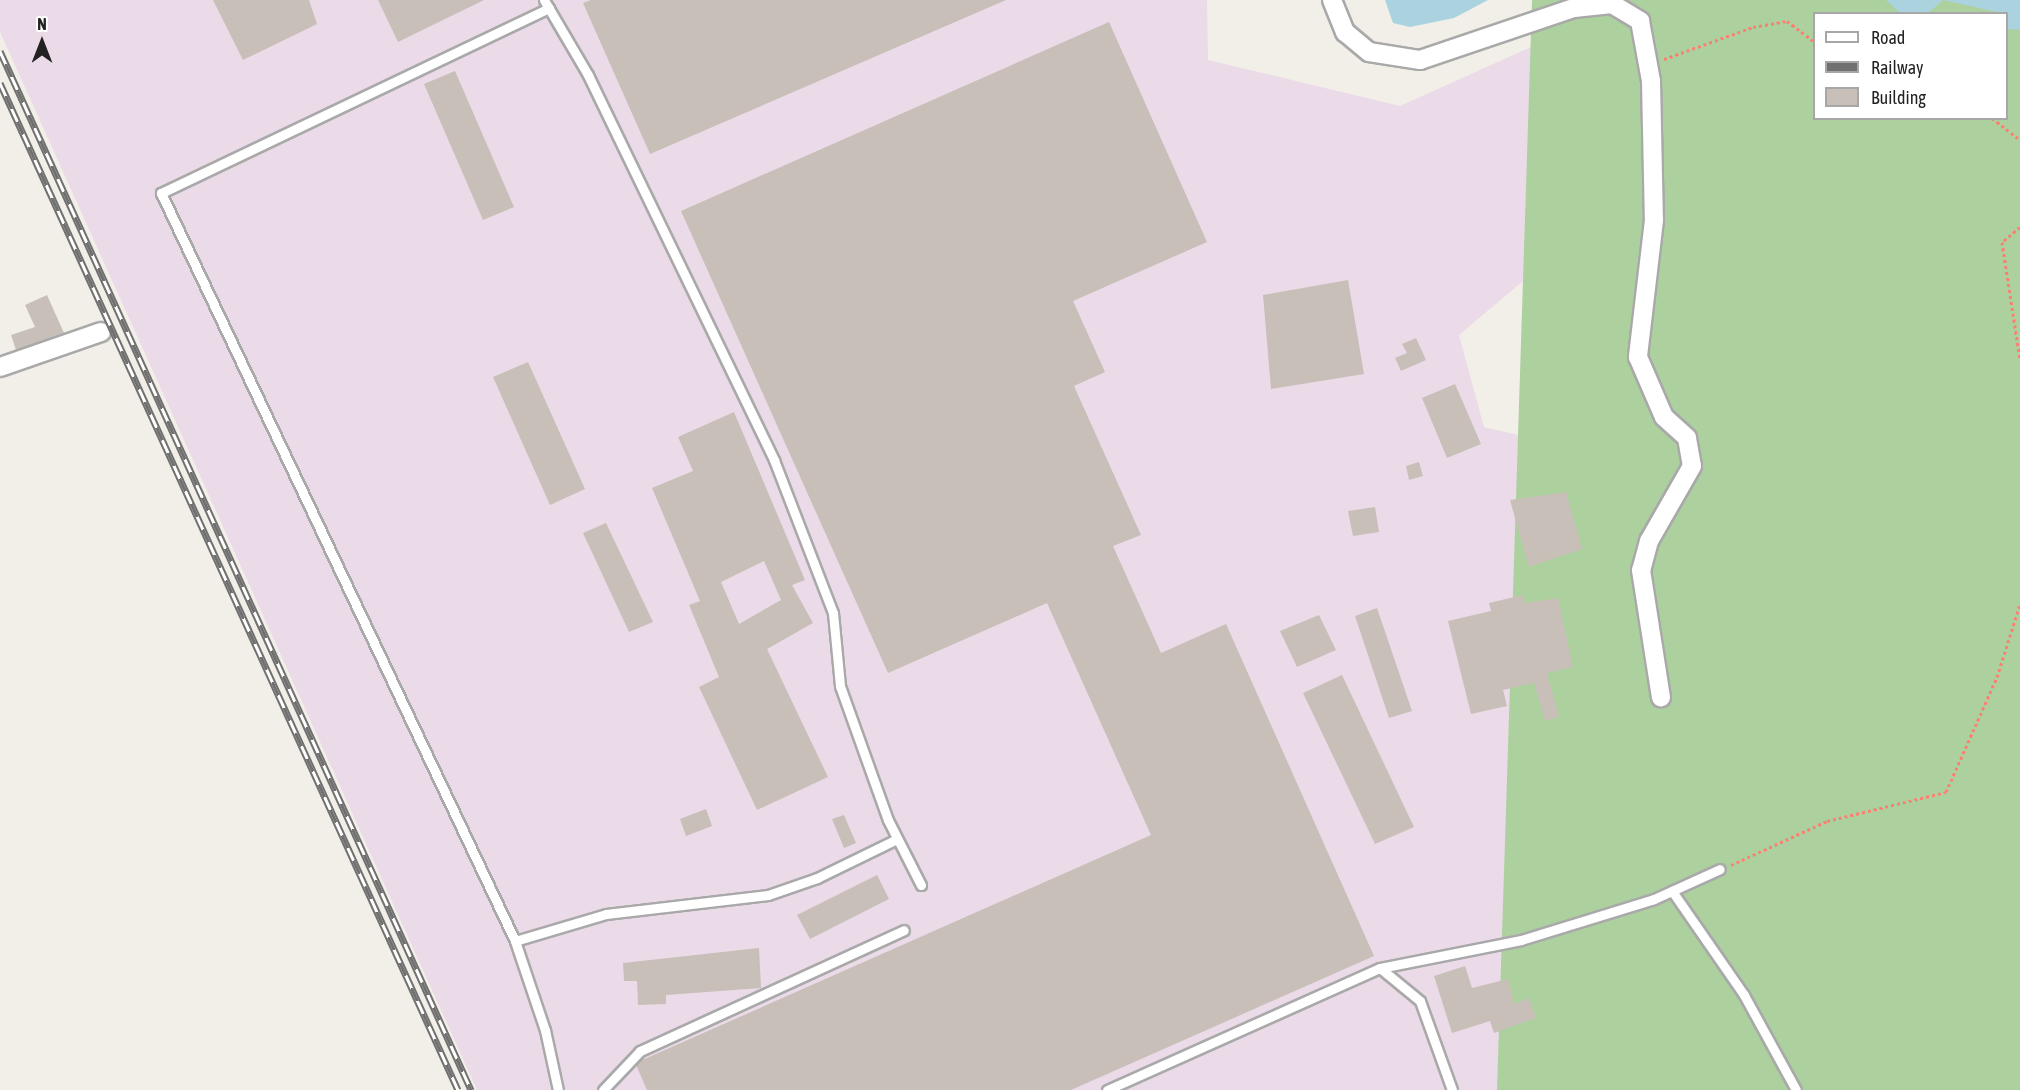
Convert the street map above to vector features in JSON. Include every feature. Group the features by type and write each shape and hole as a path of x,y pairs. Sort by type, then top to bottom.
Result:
{"street":[{"path":"1332,0 1345,32 1369,52 1420,60 1508,26 1612,4 1640,21 1648,65 1654,220 1638,357 1664,417 1686,438 1692,466 1649,541 1641,570 1661,697"},
{"path":"0,367 101,332"}],"lane":[{"path":"558,1090 546,1030 515,941 161,193 547,4 588,75 774,460 833,613 840,686 897,838 921,885"},
{"path":"515,941 606,914 768,895 817,878 897,838"},
{"path":"1107,1090 1380,968 1521,940 1672,891 1720,870"},
{"path":"1672,891 1744,995 1796,1090"},
{"path":"603,1090 640,1051 904,930"},
{"path":"1380,968 1420,1001 1452,1090"}],"path":[{"path":"1648,65 1763,24 1787,21 1813,40"},
{"path":"1995,120 2020,140"},
{"path":"2020,227 2002,242 2020,359"},
{"path":"1720,870 1827,821 1946,792 1997,677 2020,604"}],"shaded area":[{"path":"0,0 1207,0 1208,60 1400,106 1569,30 1601,215 1459,335 1484,427 1680,474 1945,1090 477,1090 0,32"}],"green space":[{"path":"1532,0 2020,0 2020,1090 1497,1090"}],"water":[{"path":"1385,0 1488,0 1454,18 1410,27 1393,23"},
{"path":"1886,0 1943,0 1929,12 1899,12"},
{"path":"1943,0 2020,0 2020,30 2008,29 2008,12 1997,12"}],"building":[{"path":"213,0 309,0 317,24 243,60"},
{"path":"378,0 484,0 398,42"},
{"path":"591,0 1006,0 650,154 583,3"},
{"path":"1109,22 1207,242 1073,301 1105,372 1074,386 1141,535 1113,546 1161,653 1226,624 1374,956 1071,1090 647,1090 636,1065 640,1061 1151,835 1047,603 888,673 681,211"},
{"path":"455,71 514,207 483,220 424,84"},
{"path":"1348,280 1364,374 1271,389 1263,295"},
{"path":"47,295 64,333 16,350 11,335 35,327 25,305"},
{"path":"1416,338 1426,360 1401,371 1395,358 1407,353 1402,344"},
{"path":"528,362 585,489 550,505 493,377"},
{"path":"1455,384 1481,444 1447,458 1422,398"},
{"path":"734,412 805,580 792,585 813,623 767,649 828,777 757,810 699,687 719,677 689,605 700,601 652,488 693,471 678,437","holes":["764,561 781,600 739,624 721,582"]},
{"path":"1419,462 1423,476 1409,480 1406,466"},
{"path":"1566,492 1582,549 1529,567 1510,500"},
{"path":"1375,507 1379,532 1353,536 1348,511"},
{"path":"606,523 653,622 629,632 583,533"},
{"path":"1523,595 1525,603 1558,598 1573,667 1547,673 1559,717 1545,721 1534,683 1503,690 1507,706 1471,714 1448,621 1491,611 1489,603"},
{"path":"1377,608 1412,711 1389,718 1355,616"},
{"path":"1319,615 1336,650 1297,667 1280,631"},
{"path":"1342,675 1414,827 1375,844 1303,693"},
{"path":"706,809 712,826 686,836 680,819"},
{"path":"844,815 856,843 844,848 832,819"},
{"path":"877,875 889,899 810,939 797,915"},
{"path":"759,948 761,988 666,995 666,1004 638,1005 637,981 624,981 623,963"},
{"path":"1465,966 1472,988 1508,979 1514,1004 1529,998 1536,1018 1494,1033 1490,1021 1452,1033 1434,976"}],"railway":[{"path":"0,51 471,1090"},
{"path":"0,83 458,1090"}]}
